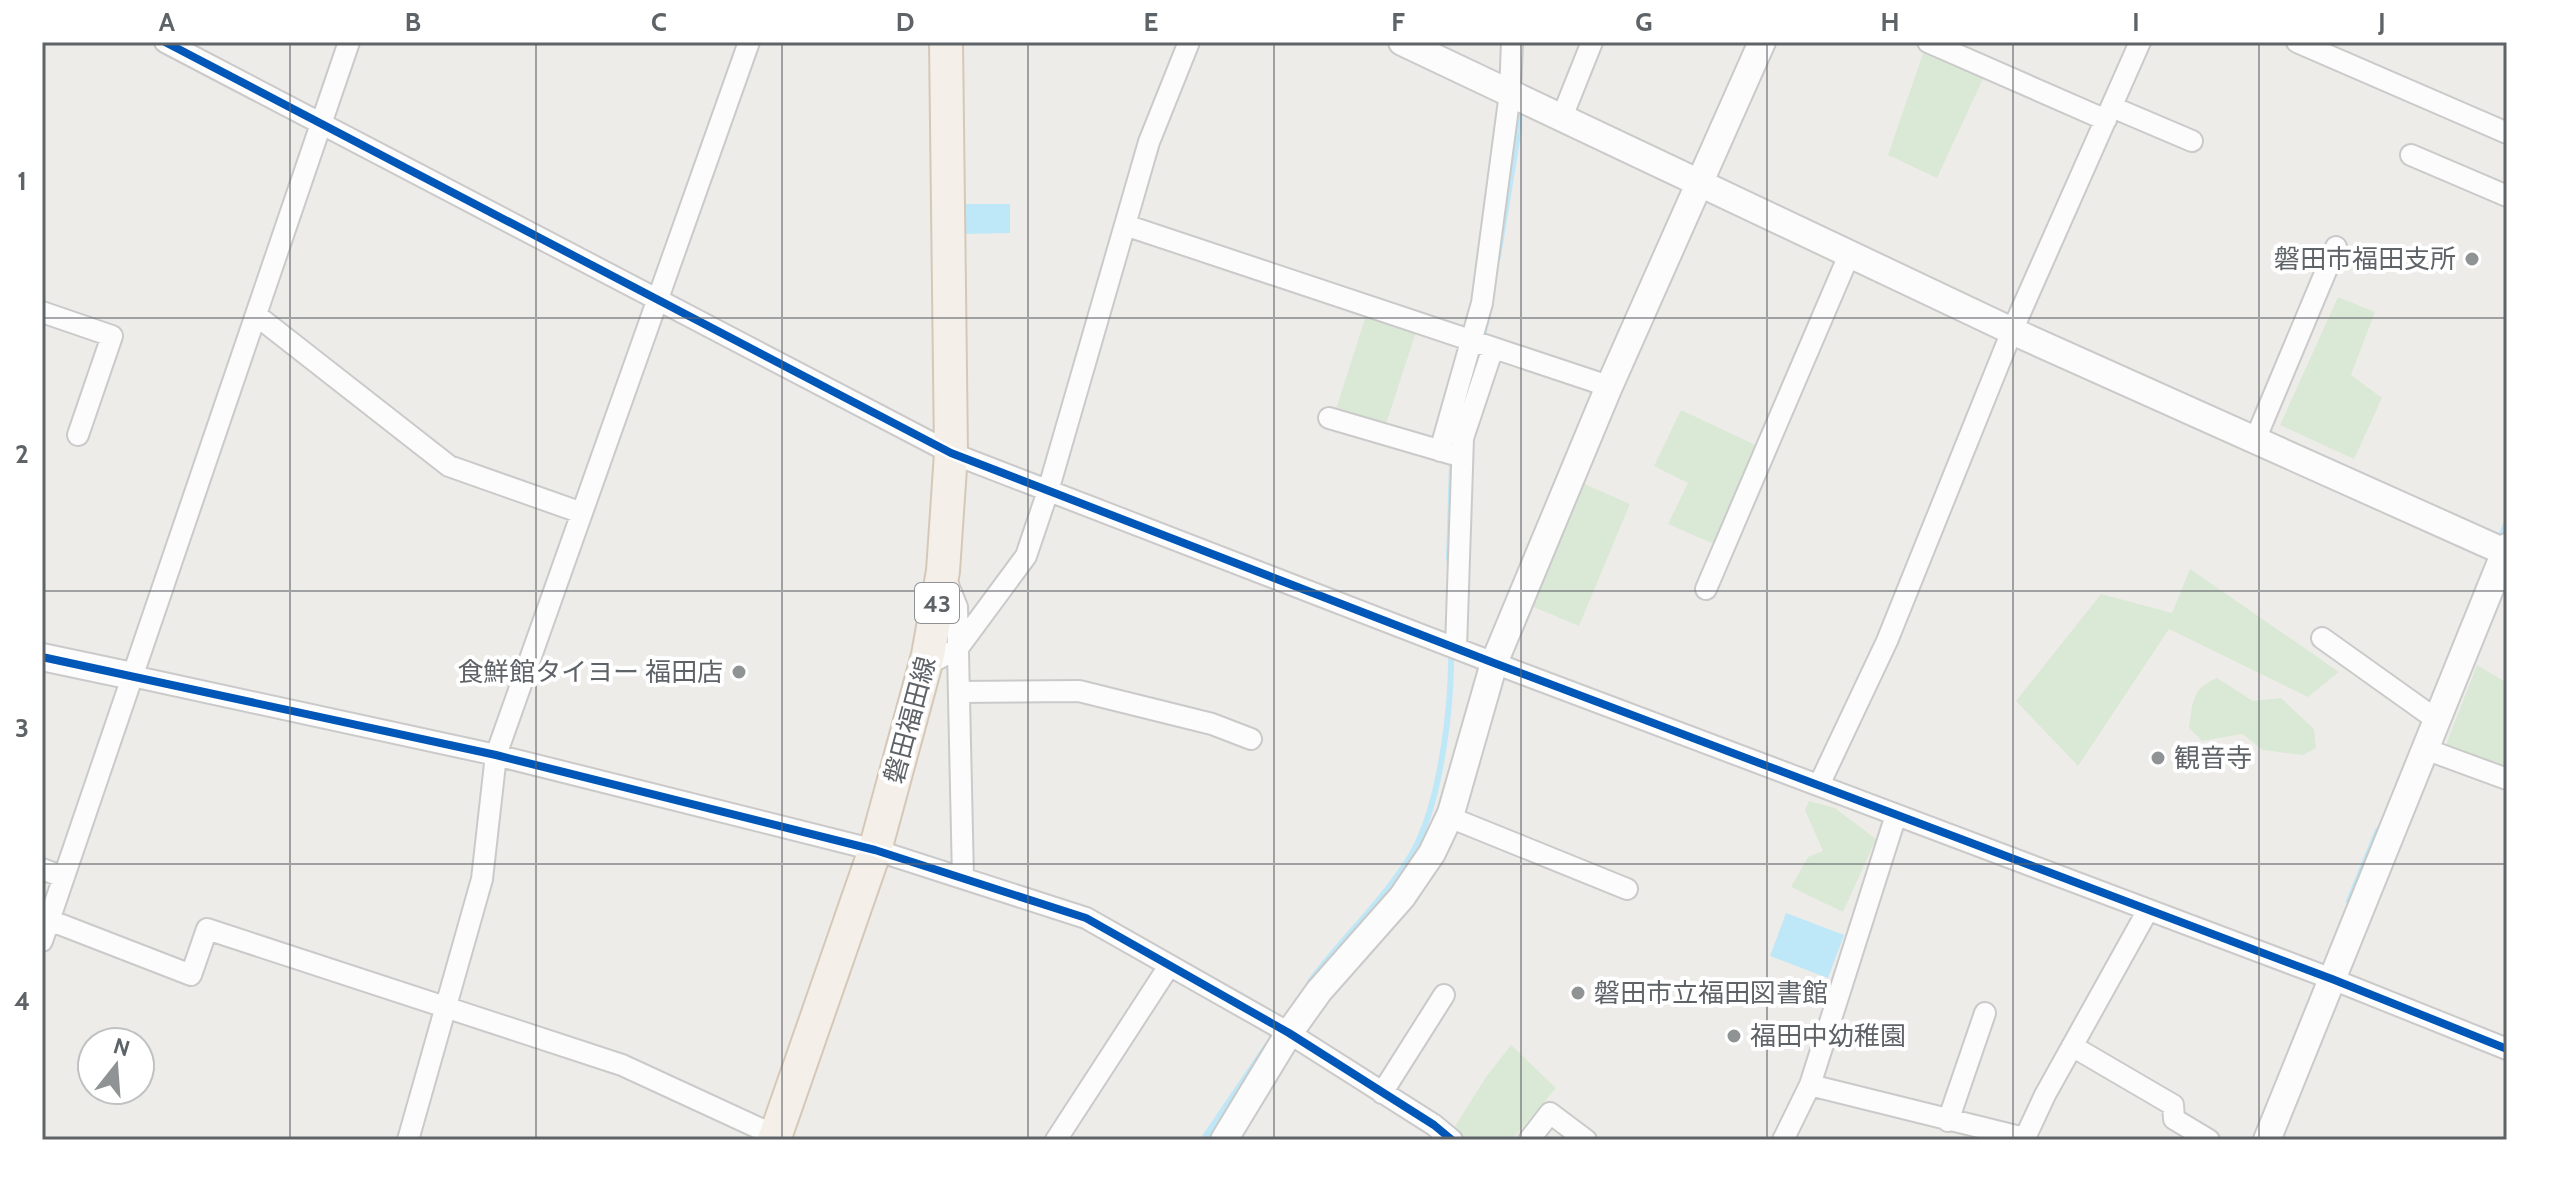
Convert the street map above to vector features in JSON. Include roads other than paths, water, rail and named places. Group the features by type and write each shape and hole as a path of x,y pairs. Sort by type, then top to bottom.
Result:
{"main road":[{"name":"磐田福田線","path":"775,1138 875,850 925,666 943,571 951,453 946,42"}],"street":[{"path":"165,42 951,453 1494,663 2332,979 2507,1049"},
{"path":"42,941 349,42"},
{"path":"408,1140 482,879 496,755 749,42"},
{"path":"925,666 958,648 1026,556 1048,491 1149,142 1189,42"},
{"path":"1402,42 2012,331 2506,551 2267,1140"},
{"path":"1440,451 1482,303 1510,93 1512,42"},
{"path":"1562,117 1592,42"},
{"path":"1224,1140 1289,1033 1319,991 1402,897 1432,853 1449,817 1494,663 1608,389 1762,42"},
{"path":"1928,42 2109,113 2192,141"},
{"path":"1819,785 1887,641 2012,331 2140,42"},
{"path":"2297,42 2507,133"},
{"path":"2411,155 2507,196"},
{"path":"1125,225 1596,382 1608,389"},
{"path":"2255,440 2336,247"},
{"path":"1706,589 1849,255"},
{"path":"42,312 112,336 78,435"},
{"path":"256,315 449,466 582,513"},
{"path":"1456,648 1462,458 1468,423 1493,348"},
{"path":"1329,418 1462,458"},
{"path":"943,571 957,607 963,878"},
{"path":"2322,638 2437,720"},
{"path":"42,657 496,755 875,850 1086,918 1289,1033 1382,1093 1431,1133 1452,1140"},
{"path":"959,692 1079,691 1212,724 1251,739"},
{"path":"2425,749 2507,779"},
{"path":"1783,1140 1810,1085 1896,815"},
{"path":"1449,817 1627,889"},
{"path":"42,869 64,877"},
{"path":"1810,1085 2024,1139 2148,910"},
{"path":"49,920 191,975 207,929 622,1065 775,1138"},
{"path":"1056,1140 1169,966"},
{"path":"1382,1093 1444,995"},
{"path":"1948,1121 1985,1013"},
{"path":"2072,1046 2173,1105 2174,1119 2209,1140"},
{"path":"1529,1140 1550,1113 1586,1140"}],"water":[{"path":"964,204 1010,204 1010,233 964,234"},
{"path":"1786,913 1844,935 1828,978 1770,956"}],"waterway":[{"path":"1498,257 1520,106"},
{"path":"1469,389 1489,311"},
{"path":"1449,559 1452,462"},
{"path":"2498,543 2507,522"},
{"path":"1310,982 1392,883 1418,842 1433,799 1444,748 1451,650"},
{"path":"2349,901 2378,830"},
{"path":"1203,1140 1268,1044"}],"place":[{"name":"磐田市福田支所","path":"2472,259"},
{"name":"食鮮館タイヨー 福田店","path":"739,672"},
{"name":"観音寺","path":"2158,758"},
{"name":"磐田市立福田図書館","path":"1578,993"},
{"name":"福田中幼稚園","path":"1734,1036"}]}
